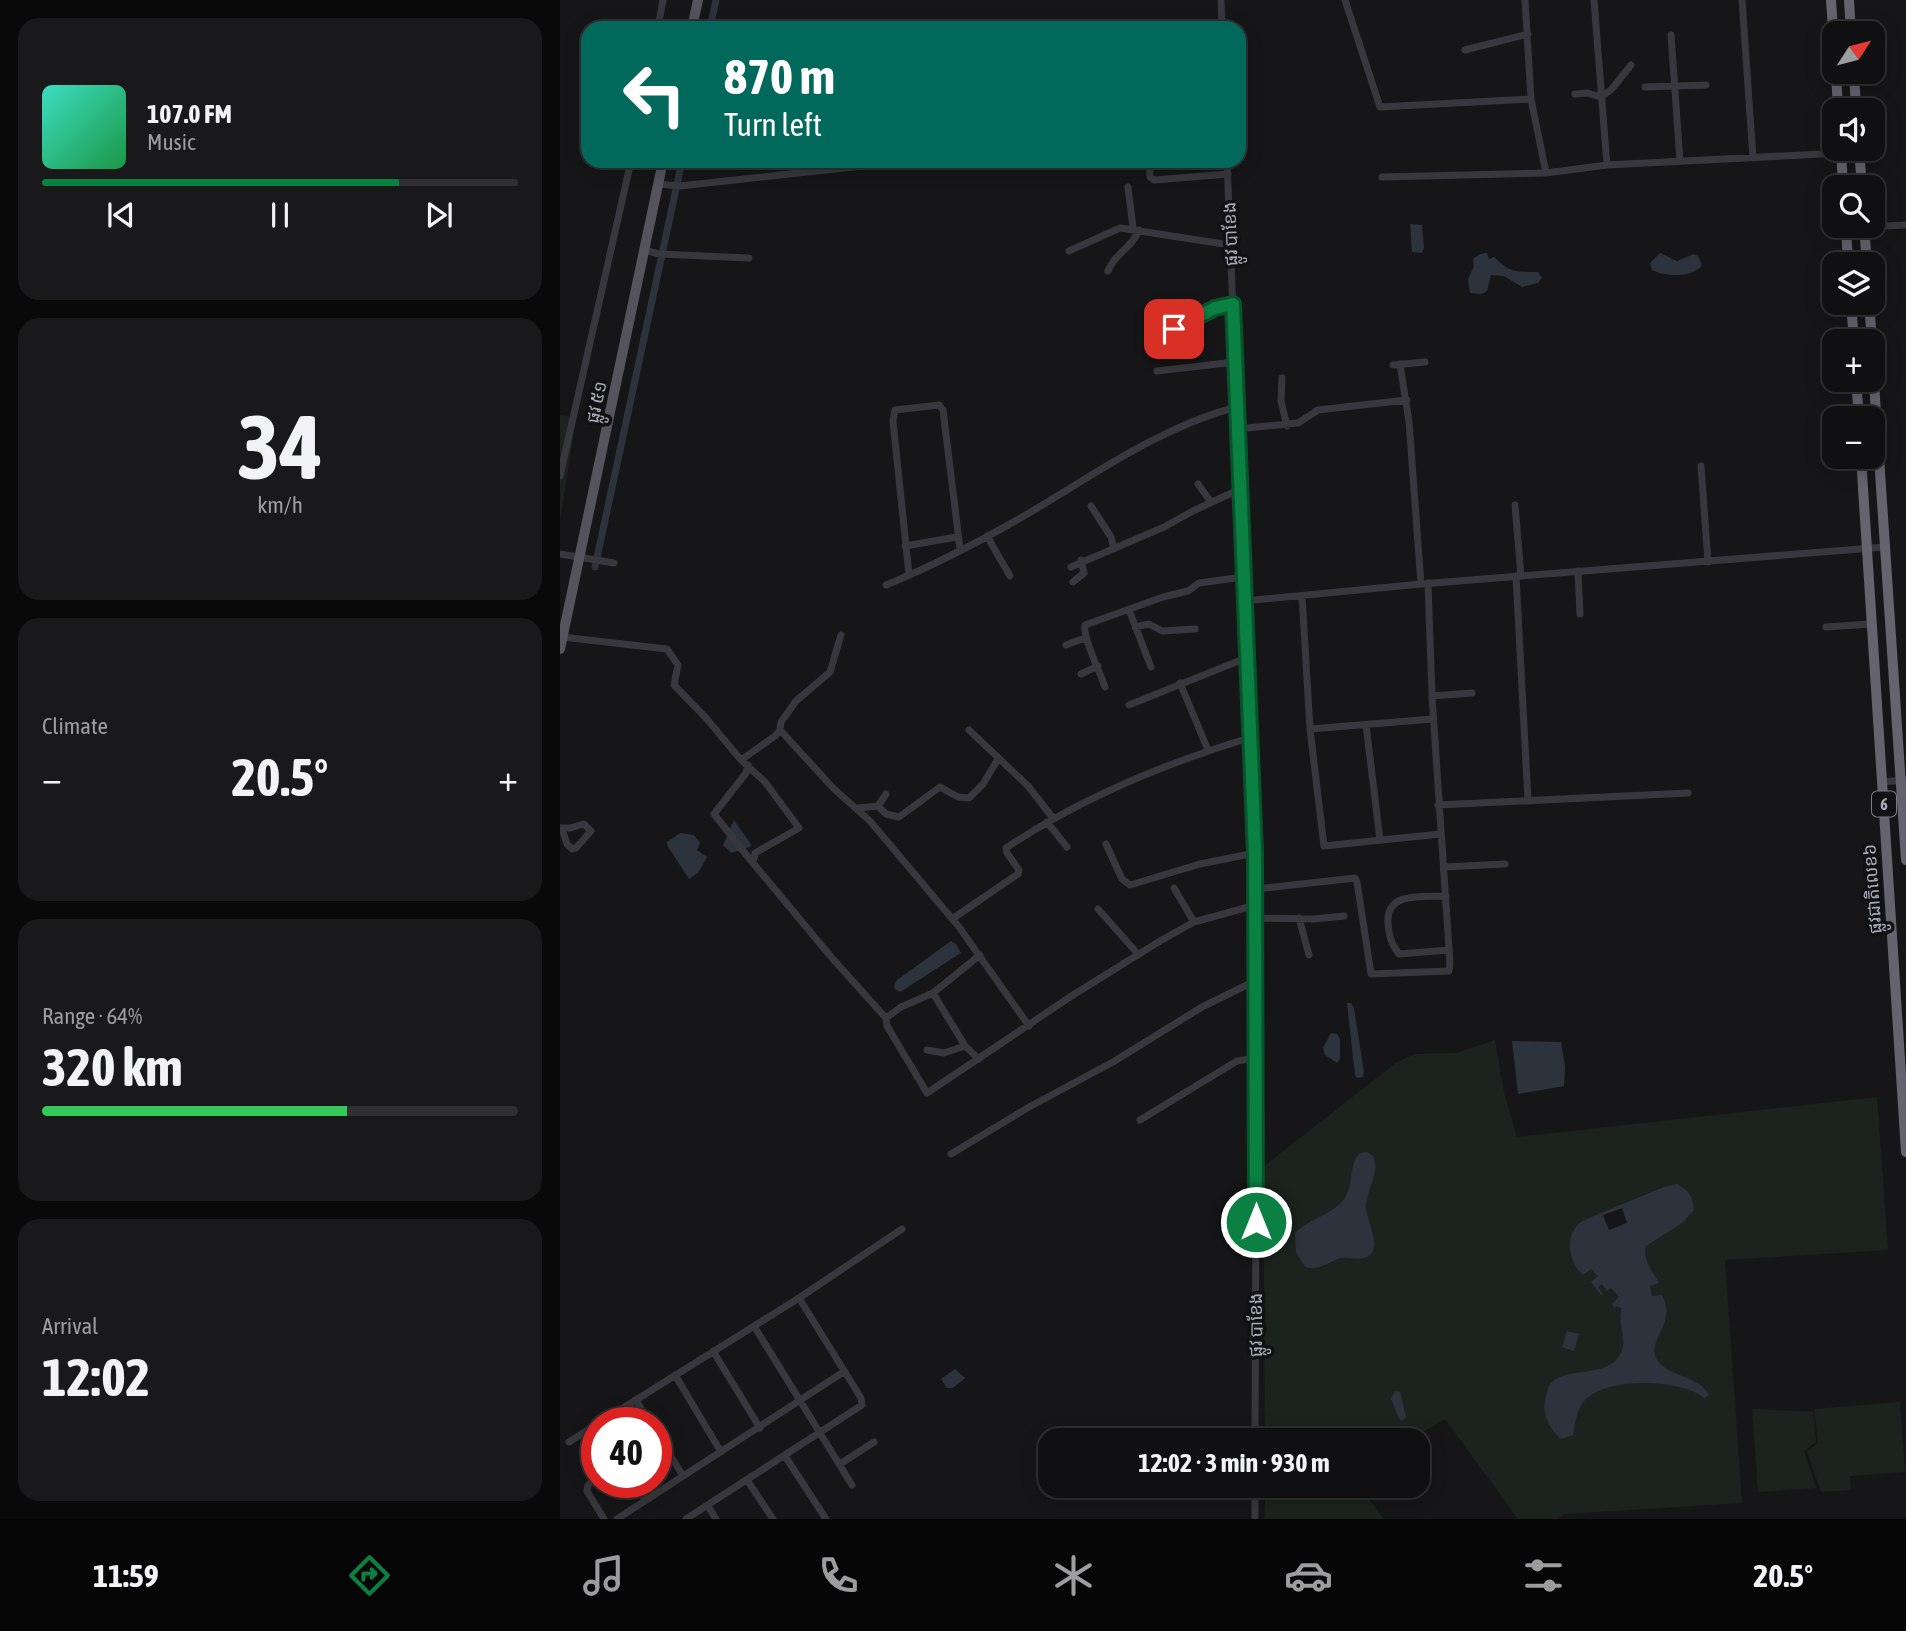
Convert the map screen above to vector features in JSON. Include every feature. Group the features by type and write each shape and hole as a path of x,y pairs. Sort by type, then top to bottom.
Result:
{"highway":[{"path":"1831,0 1832,21"},
{"path":"1849,0 1850,21"},
{"name":"ផ្លូវជាតិលេខ៦","path":"1875,392 1903,781 1906,860"},
{"name":"ផ្លូវជាតិលេខ៦","path":"1862,469 1906,1152"}],"main road":[{"path":"694,21 698,0"},
{"name":"ផ្លូវ ៥១","path":"560,649 577,555 652,253 663,168"}],"street":[{"path":"659,21 663,0"},
{"path":"1221,0 1222,21"},
{"path":"1345,0 1380,107 1531,99"},
{"path":"1525,0 1531,99 1546,173"},
{"path":"1594,0 1607,165"},
{"path":"1742,0 1753,158"},
{"path":"1465,50 1528,34"},
{"path":"1671,35 1679,161"},
{"path":"1601,97 1611,90 1631,65"},
{"path":"1645,86 1706,85"},
{"path":"1575,94 1587,93 1601,97"},
{"path":"1382,177 1546,173 1607,165 1822,153"},
{"path":"560,476 629,168"},
{"path":"662,184 680,186 844,168"},
{"path":"1149,168 1150,177 1154,180 1228,174"},
{"name":"ផ្លូវ បាខែង","path":"1228,168 1257,918 1255,1428"},
{"path":"1108,271 1114,258 1132,244 1136,229 1128,187"},
{"path":"1885,226 1906,225"},
{"path":"1069,251 1116,229 1136,229 1160,236 1230,245"},
{"path":"652,253 749,258"},
{"path":"1152,335 1174,329 1221,305 1233,304"},
{"path":"1157,372 1235,362"},
{"path":"1256,889 1356,879 1371,974 1447,971 1450,964 1425,583 1407,400 1397,365 1425,362"},
{"path":"1282,378 1281,401 1287,426"},
{"path":"1237,429 1287,426 1298,423 1318,410 1407,400"},
{"path":"909,575 893,421 895,410 939,405 943,410 960,549"},
{"path":"886,585 987,536 1163,433 1196,419 1237,407"},
{"path":"1701,466 1708,562"},
{"path":"1198,484 1211,502"},
{"path":"1071,566 1164,527 1240,489"},
{"path":"1515,505 1528,801"},
{"path":"1091,506 1111,537 1114,549"},
{"path":"987,536 1010,576"},
{"path":"905,546 957,537"},
{"path":"1244,601 1425,583 1885,547"},
{"path":"560,554 614,563"},
{"path":"1073,582 1084,573 1081,560"},
{"path":"1578,571 1580,614"},
{"path":"1105,687 1085,638 1085,625 1163,597 1188,591 1208,581 1243,577"},
{"path":"1302,596 1310,729 1324,846 1440,834"},
{"path":"1129,610 1151,667"},
{"path":"1135,627 1149,624 1162,631 1195,629"},
{"path":"1826,628 1871,624"},
{"path":"745,763 780,730 781,722 796,701 830,672 841,635"},
{"path":"562,637 667,649 675,657 679,669 674,685 765,782 799,828 755,853 752,863"},
{"path":"1066,645 1085,638"},
{"path":"1129,705 1246,658"},
{"path":"1081,674 1098,666"},
{"path":"1180,683 1208,750"},
{"path":"1432,696 1472,693"},
{"path":"1310,729 1433,719"},
{"path":"1366,725 1380,840"},
{"path":"780,730 834,789 858,808 952,919 1029,1026"},
{"path":"969,730 1028,786 1067,847"},
{"path":"952,919 1018,874 1019,870 1006,848 1050,820 1208,750 1249,738"},
{"path":"878,806 886,814 899,817 940,787 958,797 969,798 983,784 998,759"},
{"path":"745,763 746,773 714,814 832,958 886,1018 887,1026 927,1093 1138,954 1194,922 1256,905"},
{"path":"1882,782 1903,781"},
{"path":"1438,805 1688,793"},
{"path":"878,806 886,794"},
{"path":"858,808 878,806"},
{"path":"1106,844 1122,879 1130,885 1200,864 1255,853"},
{"path":"1444,867 1505,864"},
{"path":"1174,888 1194,922"},
{"path":"1446,896 1399,899 1392,906 1388,920 1391,943 1399,954 1406,956 1449,950"},
{"path":"1098,909 1138,954"},
{"path":"1257,918 1344,916"},
{"path":"1299,918 1309,955"},
{"path":"886,1018 901,1007 933,993 980,955"},
{"path":"951,1154 1029,1107 1113,1062 1202,1007 1256,980"},
{"path":"933,993 965,1046 979,1059"},
{"path":"927,1050 944,1053 965,1046"},
{"path":"1140,1120 1237,1061 1256,1058"},
{"path":"624,1407 902,1230"},
{"path":"686,1519 862,1405 861,1398 799,1298"},
{"path":"754,1326 852,1485"},
{"path":"713,1351 760,1428"},
{"path":"617,1519 845,1371"},
{"path":"675,1375 721,1452"},
{"path":"636,1400 640,1407"},
{"path":"569,1442 581,1434"},
{"path":"840,1464 874,1442"},
{"path":"785,1456 826,1519"},
{"path":"672,1459 682,1476"},
{"path":"747,1480 773,1519"},
{"path":"591,1498 604,1519"},
{"path":"1255,1498 1255,1519"},
{"path":"708,1506 716,1519"}],"shaded area":[{"path":"1410,224 1422,225 1422,253 1412,252"},
{"path":"1487,253 1489,259 1494,257 1511,269 1538,272 1542,278 1538,283 1522,287 1504,276 1491,275 1487,291 1482,294 1470,293 1468,279 1474,266 1473,259"},
{"path":"1660,253 1677,261 1694,254 1702,265 1686,274 1658,272 1652,270 1650,263"},
{"path":"560,415 576,418 560,521"},
{"path":"734,820 751,844 750,847 731,853 723,845"},
{"path":"680,833 694,835 700,843 697,850 707,857 698,873 689,879 667,845 667,842"},
{"path":"951,941 961,953 900,992 895,989 897,980"},
{"path":"1347,1003 1351,1003 1354,1008 1363,1077 1357,1078 1355,1075"},
{"path":"1331,1033 1337,1034 1340,1039 1340,1059 1337,1063 1325,1055 1323,1048"},
{"path":"1495,1040 1504,1093 1517,1137 1877,1097 1888,1250 1725,1260 1742,1503 1565,1514 1558,1519 1518,1519 1445,1419 1430,1428 1265,1428 1263,1167 1397,1062 1415,1054 1456,1053"},
{"path":"1512,1041 1561,1042 1565,1066 1564,1086 1518,1094"},
{"path":"1367,1152 1373,1156 1375,1162 1366,1204 1374,1249 1364,1258 1341,1258 1319,1267 1305,1267 1296,1252 1295,1233 1341,1202 1348,1191 1356,1158 1360,1153"},
{"path":"1677,1184 1690,1194 1694,1210 1682,1223 1646,1246 1645,1251 1647,1261 1659,1283 1650,1286 1652,1296 1662,1295 1666,1305 1664,1323 1654,1351 1656,1358 1667,1369 1698,1383 1709,1395 1704,1398 1693,1391 1660,1384 1641,1383 1605,1388 1591,1395 1582,1404 1573,1435 1561,1439 1546,1417 1545,1401 1549,1386 1563,1376 1610,1365 1617,1359 1623,1346 1622,1308 1615,1308 1612,1304 1619,1297 1611,1288 1607,1291 1602,1284 1598,1287 1603,1294 1601,1295 1591,1282 1598,1276 1591,1269 1583,1275 1578,1269 1571,1254 1573,1231 1584,1220"},
{"path":"1567,1331 1579,1334 1574,1351 1562,1347"},
{"path":"955,1369 965,1378 953,1388 947,1388 941,1379"},
{"path":"1395,1391 1400,1392 1406,1417 1403,1421 1399,1419 1391,1399"},
{"path":"1900,1402 1905,1472 1850,1476 1851,1490 1821,1492 1807,1452 1818,1443 1814,1409"},
{"path":"1752,1409 1813,1412 1816,1442 1804,1451 1816,1488 1758,1492"},
{"path":"1265,1498 1368,1498 1384,1519 1265,1519"}],"pier":[{"path":"1622,1208 1627,1223 1609,1230 1603,1215"}],"waterway":[{"path":"712,21 716,0"},
{"path":"595,567 680,168"}],"route":[{"path":"1174,329 1215,308 1233,304 1257,918 1256,1222"}]}
